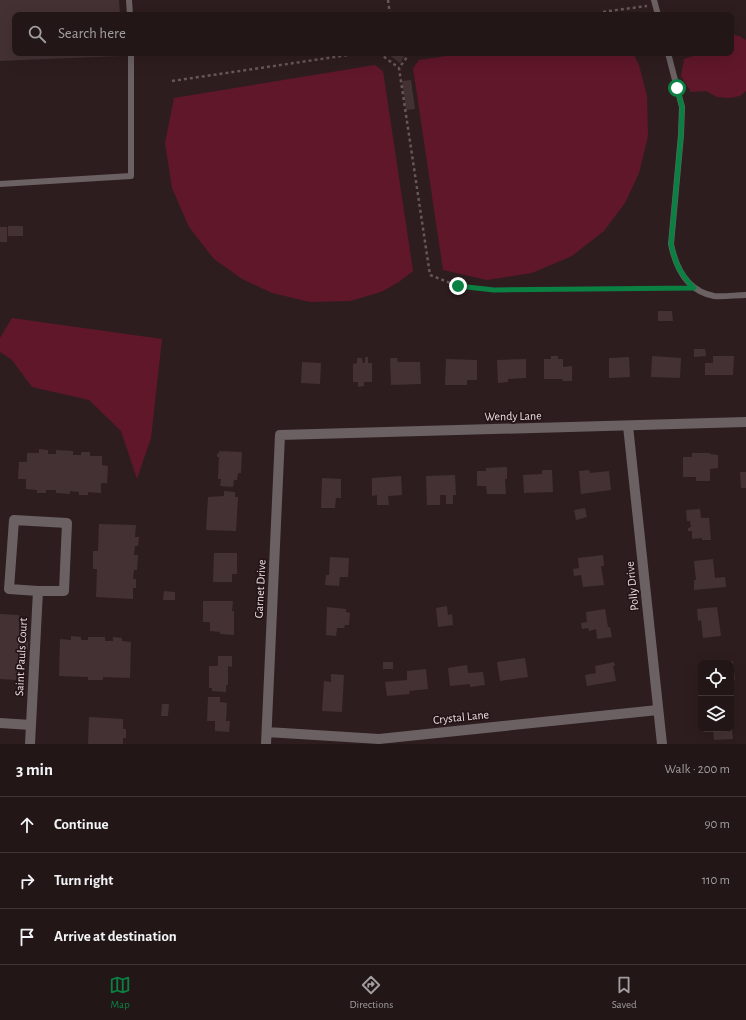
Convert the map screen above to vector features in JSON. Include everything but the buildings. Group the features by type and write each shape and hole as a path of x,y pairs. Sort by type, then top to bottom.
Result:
{"street":[{"name":"Wendy Lane","path":"280,435 746,422"},
{"name":"Polly Drive","path":"628,426 662,744"},
{"name":"Garnet Drive","path":"266,744 280,435"},
{"path":"14,520 67,523 64,591 38,591 9,590 14,520"},
{"name":"Saint Pauls Court","path":"30,744 38,591"},
{"name":"Crystal Lane","path":"267,732 379,739 658,710"},
{"path":"0,723 31,725"}],"lane":[{"path":"129,0 130,12"},
{"path":"654,2 657,12"},
{"path":"0,184 131,176 131,56"},
{"path":"669,56 682,107 681,135 671,244 674,259 683,277 698,291 715,296 746,295"}],"path":[{"path":"388,0 390,12"},
{"path":"602,12 654,2"},
{"path":"172,81 342,56"},
{"path":"383,56 399,68 430,275 458,286 494,290 694,288"},
{"path":"399,68 408,56"}],"shaded area":[{"path":"734,35 739,36 746,40 746,91 740,96 729,98 717,97 706,91 691,92 681,76 684,59 693,56 734,56"},
{"path":"446,56 634,56 639,65 647,96 648,136 639,173 625,203 604,231 572,256 532,273 487,280 443,270 413,68 419,60"},
{"path":"375,65 383,71 413,271 399,282 381,292 350,301 310,302 272,293 242,279 214,259 189,227 172,188 165,143 174,98"},
{"path":"12,318 162,339 151,438 137,479 121,431 89,400 32,387 12,360 0,352 0,338"}],"route":[{"path":"458,286 494,290 694,288 683,277 674,259 671,244 681,135 682,107 677,88"}]}
